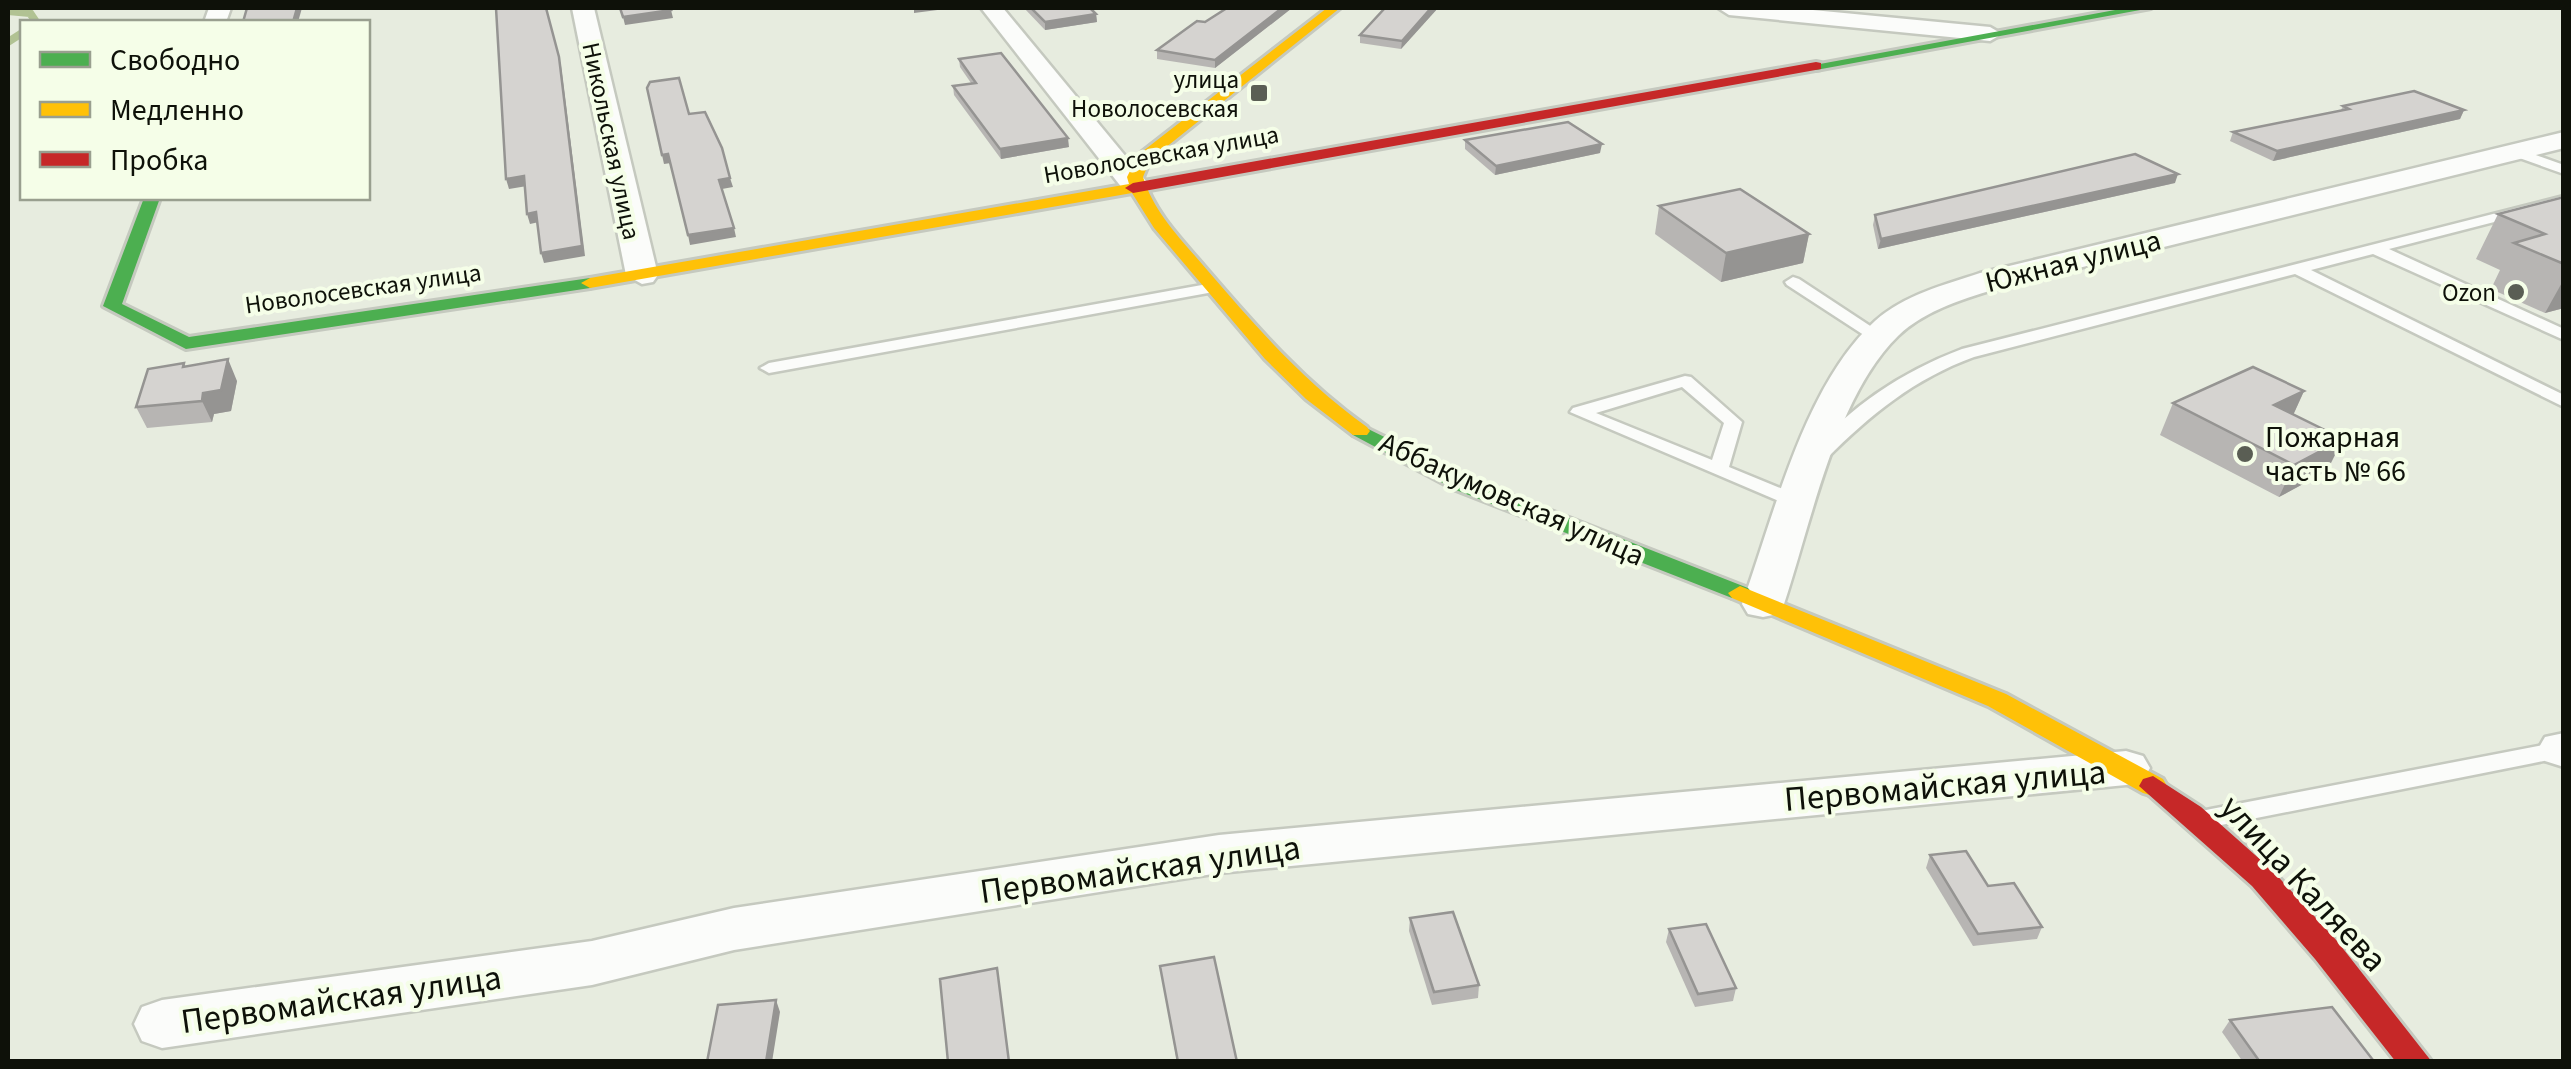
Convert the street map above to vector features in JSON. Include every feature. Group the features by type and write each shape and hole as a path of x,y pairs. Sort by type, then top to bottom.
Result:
{"street":[{"name":"Никольская улица","path":"583,8 642,275"},
{"name":"Аббакумовская улица","path":"992,8 1213,288 1286,373 1370,437 1476,490 1974,692 2126,768"},
{"path":"1136,187 1137,168 1143,158 1334,8"},
{"path":"1729,8 1990,34"},
{"name":"Новолосевская улица","path":"151,200 112,306 186,343 642,275 2144,8"},
{"name":"Южная улица","path":"1763,604 1853,370 1878,337 1924,304 1991,280 2564,140"},
{"name":"улица Каляева","path":"2126,768 2199,820 2277,896 2416,1062"},
{"name":"Первомайская улица","path":"162,1024 592,963 734,928 1219,854 2126,768"}],"lane":[{"path":"2516,152 2564,170"},
{"path":"1817,456 1876,398 1931,366 2007,342 2564,200"},
{"path":"2376,249 2564,335"},
{"path":"2298,269 2564,402"},
{"path":"1793,282 1878,337"},
{"path":"769,368 1213,288"},
{"path":"1718,470 1733,422 1685,381 1579,412 1718,470 1800,503"},
{"path":"2199,820 2563,749"}],"building":[{"path":"247,8 297,8 294,20 244,20"},
{"path":"496,8 546,8 559,57 582,246 541,253 536,212 527,214 524,176 506,179"},
{"path":"620,8 670,8 671,10 623,17"},
{"path":"1031,8 1090,8 1096,14 1045,22"},
{"path":"1227,8 1282,8 1215,60 1157,50 1197,21 1205,22"},
{"path":"1385,8 1431,8 1402,41 1360,35"},
{"path":"1001,53 1068,138 1000,149 953,86 976,83 959,59"},
{"path":"679,78 689,114 705,112 722,148 730,178 719,180 734,228 688,235 668,154 662,155 647,88 650,82"},
{"path":"2414,91 2464,110 2277,151 2233,132 2349,109 2343,106"},
{"path":"1568,122 1602,144 1496,166 1465,140"},
{"path":"2135,154 2178,174 1881,239 1875,215"},
{"path":"1740,189 1809,234 1726,253 1659,206"},
{"path":"2564,197 2564,264 2514,243 2545,234 2498,214"},
{"path":"228,359 221,390 203,393 202,401 136,407 148,369"},
{"path":"2253,367 2304,391 2274,405 2343,439 2294,465 2173,403"},
{"path":"1966,851 1988,886 2014,883 2042,927 1978,934 1930,855"},
{"path":"1453,912 1479,985 1434,992 1410,918"},
{"path":"1706,924 1736,988 1698,994 1669,929"},
{"path":"1214,957 1237,1062 1178,1062 1160,966"},
{"path":"997,968 1009,1062 948,1062 940,979"},
{"path":"776,1000 766,1062 707,1062 718,1005"},
{"path":"2332,1007 2373,1060 2260,1062 2230,1020"}],"waterway":[{"path":"8,11 30,13 35,20"},
{"path":"8,42 20,34"}],"traffic: fast":[{"path":"1816,66 2145,8"},
{"path":"151,200 112,306 186,343 590,283"},
{"path":"1360,431 1464,485 1740,593"}],"traffic: slow":[{"path":"1334,8 1143,158 1135,177 1145,203 1160,225 1252,333 1292,376 1360,431"},
{"path":"590,283 1133,188"},
{"path":"1740,593 1997,700 2153,786"}],"traffic: jam":[{"path":"1133,188 1816,66"},
{"path":"2153,786 2228,845 2262,878 2416,1062"}],"place":[{"name":"улица Новолосевская","path":"1259,93"},
{"name":"Ozon","path":"2516,292"},
{"name":"Пожарная часть № 66","path":"2245,454"}]}
